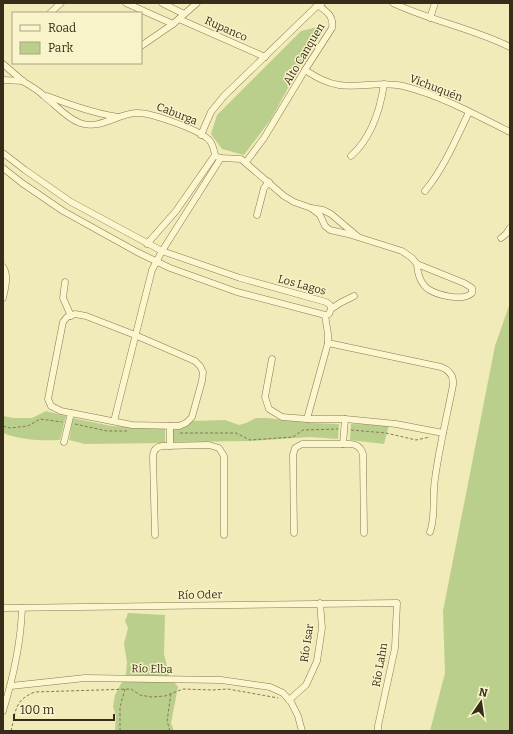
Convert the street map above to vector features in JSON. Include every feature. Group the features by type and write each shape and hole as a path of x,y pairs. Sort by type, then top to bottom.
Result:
{"street":[{"path":"51,12 62,3"},
{"path":"126,3 173,24"},
{"path":"162,3 184,14"},
{"path":"142,45 173,24 197,3"},
{"path":"393,3 430,18 474,31 510,47"},
{"path":"430,18 435,3"},
{"name":"Alto Canquen","path":"201,135 207,120 220,101 319,4 331,16 333,21 332,28 264,138 246,162"},
{"name":"Rupanco","path":"179,19 265,57"},
{"name":"Caburga","path":"3,64 70,118 80,123 89,125 99,124 119,117 138,113 152,115 187,128 209,140 218,157"},
{"name":"Vichuquén","path":"305,70 322,80 338,85 355,86 384,84 403,86 419,91 469,112 510,132"},
{"path":"3,80 23,81"},
{"path":"351,156 358,150 372,127 382,101 384,84"},
{"name":"Caburga","path":"43,95 99,114 119,117"},
{"path":"425,191 432,183 442,166 469,112"},
{"name":"Los Lagos","path":"3,152 25,170 71,202 147,244 162,251 240,278 326,302 330,305 331,309 329,314 324,315 237,292 170,268 63,211 3,168"},
{"path":"218,157 241,159 284,196 294,202 323,210 331,214 358,237"},
{"path":"147,244 176,211 218,157"},
{"path":"114,421 149,281 156,261 185,216 218,157"},
{"path":"257,215 264,188 269,182"},
{"path":"312,208 320,214 325,226 330,230 402,251 412,258 417,264 464,283 472,288 472,293 469,296 462,297 442,295 427,288 418,272 417,264"},
{"path":"176,211 185,216"},
{"path":"501,238 510,228"},
{"path":"3,267 5,270 6,280 3,298"},
{"path":"65,282 63,298 71,316"},
{"path":"331,309 354,296"},
{"path":"314,312 319,303 316,299"},
{"path":"74,314 86,316 135,335 195,362 200,366 203,372 202,381 192,416 186,424 170,429 132,425 71,414 55,410 50,406 48,399 63,322 67,317 71,316 74,314"},
{"path":"307,420 328,343 328,334 324,315"},
{"path":"328,343 441,367 453,377 454,382 434,481 433,521 430,532"},
{"path":"272,359 265,397 269,408 282,417 307,420 345,419 396,424 443,433"},
{"path":"64,442 71,414"},
{"path":"343,444 345,419"},
{"path":"170,429 170,446"},
{"path":"294,533 293,455 295,448 302,444 355,444 359,447 362,452 364,533"},
{"path":"155,535 153,454 158,447 213,445 219,448 223,453 224,459 224,535"},
{"name":"Río Oder","path":"3,608 397,602"},
{"name":"Río Lahn","path":"378,731 395,648 397,602"},
{"name":"Río Isar","path":"286,699 306,685 317,661 322,628 320,604"},
{"path":"3,712 11,686 21,626 22,608"},
{"name":"Río Elba","path":"11,686 85,678 221,680 270,687 283,693 286,699"},
{"path":"286,699 298,716 302,731"}],"path":[{"path":"3,426 10,428 28,426 40,419 108,431 131,431"},
{"path":"170,429 236,434 250,440 293,437 303,430 344,429 386,434 416,440 432,437"},
{"path":"120,731 120,707 125,689"},
{"path":"11,731 19,701 24,696 35,692 131,689 140,695 150,697 165,696 183,689 228,689 286,699"},
{"path":"170,731 167,721 171,693"}],"green space":[{"path":"322,26 271,119 244,155 222,149 211,134 217,115 301,31"},
{"path":"510,303 510,731 430,731 445,673 443,611 495,346"},
{"path":"46,411 66,416 60,440 31,440 3,433 3,416 13,418 32,418"},
{"path":"73,418 111,426 165,429 165,443 85,444 69,440"},
{"path":"256,418 339,424 338,439 310,437 251,441 172,442 173,430 180,429 193,421 225,420 239,425"},
{"path":"351,424 389,425 384,444 350,440"},
{"path":"128,613 165,615 164,654 169,675 178,687 171,723 174,731 115,731 116,716 113,707 115,695 126,674 127,662 124,644 128,628 125,621"}]}
